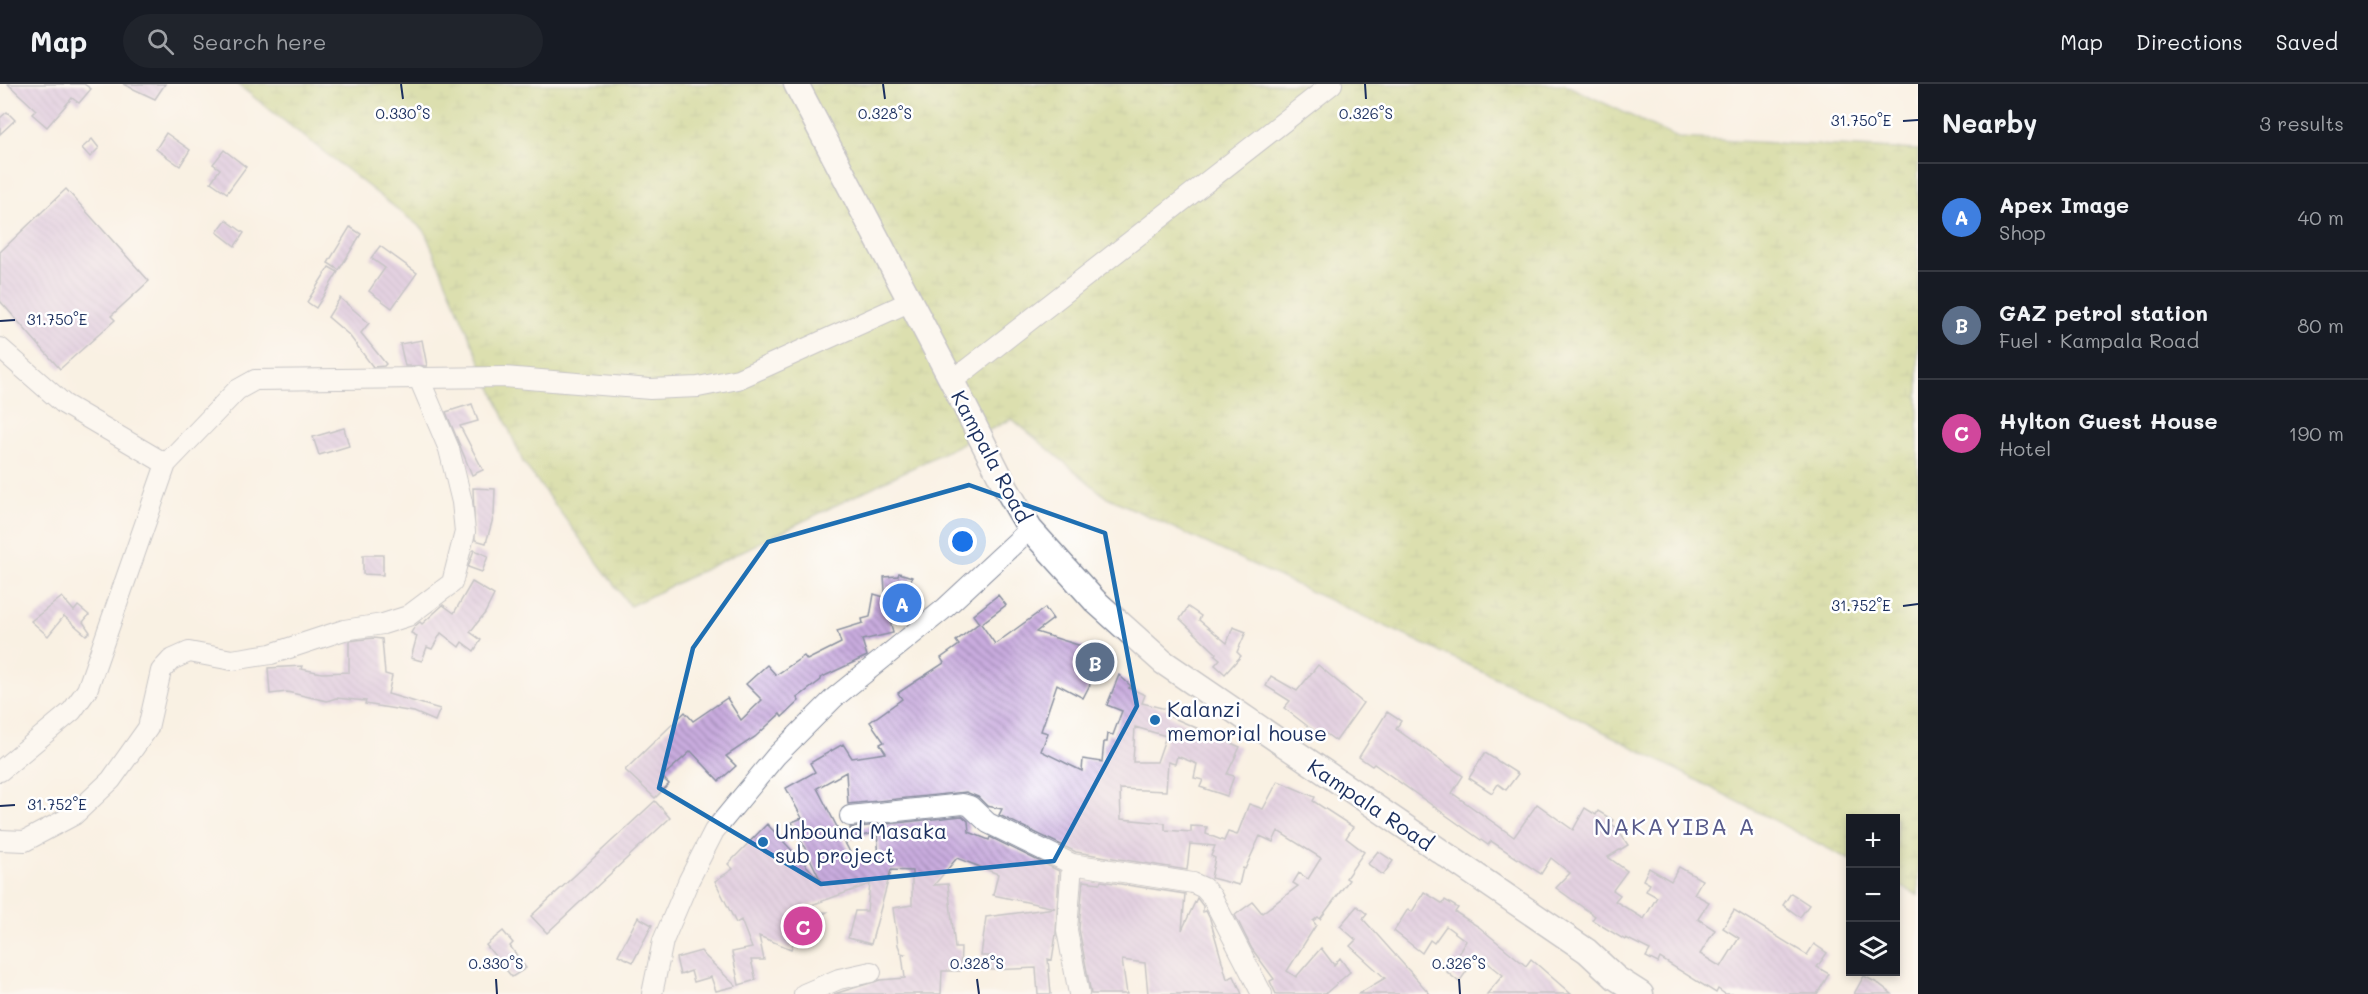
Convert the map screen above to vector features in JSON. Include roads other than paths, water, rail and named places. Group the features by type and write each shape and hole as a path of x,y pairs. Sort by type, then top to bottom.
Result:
{"main road":[{"name":"Kampala Road","path":"796,84 1006,488 1030,529 1095,601 1163,662 1587,951 1622,986 1641,994"}],"street":[{"path":"952,381 1332,84"},
{"path":"0,771 72,711 87,690 166,464 237,390 255,380 418,376 504,377 650,389 698,387 738,379 909,302"},
{"path":"0,348 38,384 64,404 166,464"},
{"path":"0,840 25,841 74,815 111,780 148,728 161,671 171,660 189,652 232,660 271,654 344,630 384,624 408,616 452,583 465,532 462,502 449,449 418,376"},
{"path":"652,994 663,940 689,880 714,831 776,756 834,698 944,609 1030,529"},
{"path":"850,816 963,804 970,806 988,824 1072,864 1204,888 1218,907 1262,994"},
{"path":"1072,864 1067,930 1079,994"},
{"path":"804,994 839,979 871,972"}],"place":[{"name":"Apex Image","path":"902,603"},
{"name":"GAZ petrol station","path":"1095,662"},
{"name":"Kalanzi memorial house","path":"1155,720"},
{"name":"Unbound Masaka sub project","path":"763,842"},
{"name":"Hylton Guest House","path":"803,926"}],"district":[{"name":"NAKAYIBA A","path":"1675,825"}]}
